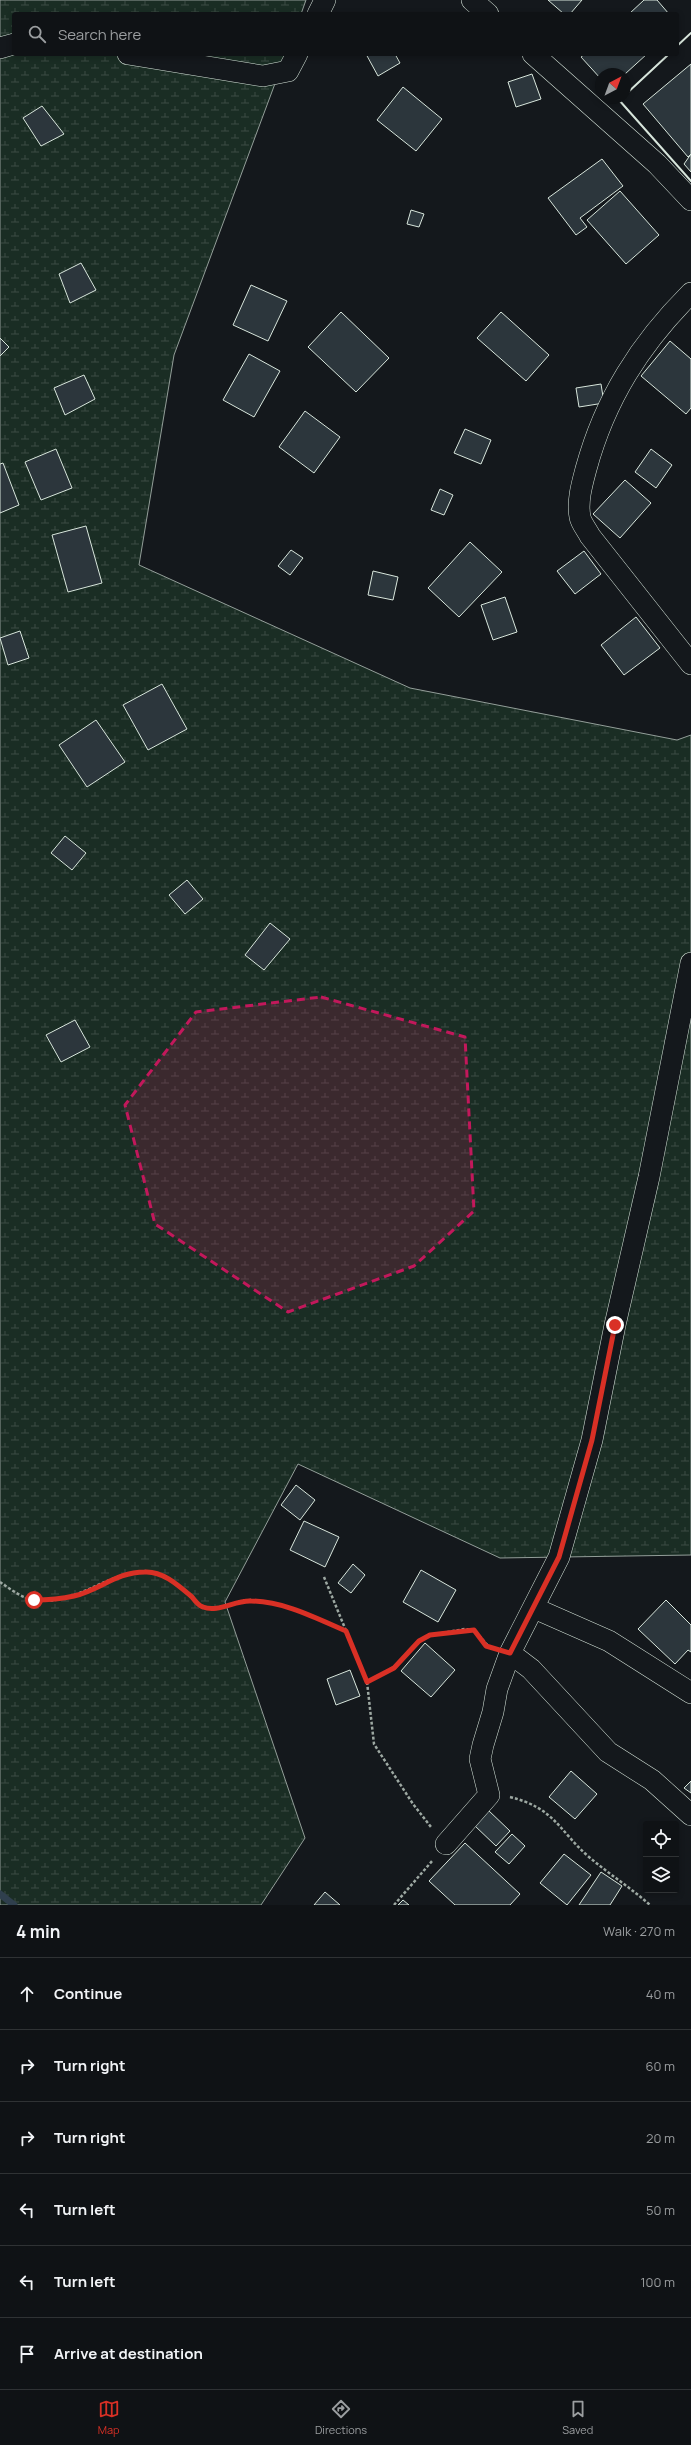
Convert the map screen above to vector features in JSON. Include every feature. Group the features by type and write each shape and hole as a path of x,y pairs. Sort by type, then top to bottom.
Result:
{"street":[{"path":"319,12 325,0"},
{"path":"472,0 486,12"},
{"path":"0,48 12,45"},
{"path":"140,56 263,76 288,71 296,56"},
{"path":"535,56 657,164 691,200"},
{"path":"691,293 671,312 622,377 602,418 580,494 580,518 590,536 691,664"},
{"path":"446,1844 489,1796 480,1759 497,1689 510,1653 559,1557 592,1440 615,1325 654,1154 691,963"},
{"path":"534,1608 609,1641 691,1693"},
{"path":"510,1653 531,1669 608,1752 652,1780 691,1815"}],"path":[{"path":"0,1582 26,1597 44,1600 74,1596 121,1575 147,1572 160,1574 175,1584 201,1607 214,1609 240,1601 265,1602 306,1614 346,1631"},
{"path":"324,1577 367,1682 374,1744 413,1804 446,1844 394,1905"},
{"path":"367,1682 394,1668 419,1641 430,1635 474,1630 486,1646 510,1653"},
{"path":"489,1796 508,1796 537,1806 558,1822 590,1858 650,1905"}],"highlighted area":[{"path":"321,997 465,1037 474,1211 414,1266 288,1312 155,1224 125,1105 196,1012"}],"green space":[{"path":"0,0 306,0 302,12 12,12 12,56 285,56 174,355 139,565 410,688 677,740 691,735 691,1555 500,1558 298,1464 225,1602 305,1838 261,1905 0,1905"}],"building":[{"path":"548,0 582,0 572,12 562,12"},
{"path":"644,0 657,0 667,12 631,12"},
{"path":"367,56 396,56 400,63 378,76"},
{"path":"645,56 631,69 595,68 595,72 581,57"},
{"path":"691,64 691,154 688,157 643,104"},
{"path":"532,74 541,99 516,107 508,82"},
{"path":"403,87 442,119 416,151 377,120"},
{"path":"42,106 64,134 41,146 23,118"},
{"path":"691,154 691,172 684,164"},
{"path":"602,159 623,186 580,218 587,227 576,235 548,198"},
{"path":"620,191 659,235 626,264 587,220"},
{"path":"411,210 424,214 419,227 407,224"},
{"path":"81,263 96,290 70,303 59,274"},
{"path":"251,285 287,301 268,341 233,325"},
{"path":"341,312 389,358 356,392 308,347"},
{"path":"501,312 549,355 526,381 477,338"},
{"path":"0,338 9,347 0,356"},
{"path":"670,341 691,359 691,408 686,414 641,376"},
{"path":"249,354 280,371 254,417 223,400"},
{"path":"84,375 95,399 65,415 54,388"},
{"path":"601,384 604,403 579,407 576,388"},
{"path":"305,411 340,437 314,473 279,447"},
{"path":"465,429 491,440 481,464 454,453"},
{"path":"56,449 72,488 41,500 25,462"},
{"path":"651,449 672,465 656,488 635,472"},
{"path":"3,463 19,505 0,513 0,464"},
{"path":"625,480 651,503 620,538 593,514"},
{"path":"440,489 453,495 444,515 431,510"},
{"path":"86,526 102,583 68,592 52,535"},
{"path":"470,542 502,572 459,617 428,588"},
{"path":"291,550 303,558 290,575 278,566"},
{"path":"584,551 601,574 575,594 557,571"},
{"path":"373,571 398,577 393,600 368,595"},
{"path":"505,597 517,632 493,640 481,605"},
{"path":"636,617 660,648 624,675 601,645"},
{"path":"20,631 29,658 8,665 0,638"},
{"path":"162,684 187,729 148,750 123,705"},
{"path":"96,720 125,762 87,787 59,745"},
{"path":"65,836 86,853 72,870 51,853"},
{"path":"187,880 203,899 185,914 169,895"},
{"path":"270,923 290,939 264,970 245,955"},
{"path":"75,1020 90,1047 61,1062 46,1035"},
{"path":"296,1485 315,1500 300,1520 281,1505"},
{"path":"304,1521 339,1537 325,1567 290,1550"},
{"path":"353,1564 365,1575 351,1593 338,1583"},
{"path":"421,1570 456,1590 438,1622 403,1602"},
{"path":"666,1600 691,1625 691,1652 688,1650 675,1664 638,1629"},
{"path":"425,1643 455,1670 431,1697 401,1671"},
{"path":"350,1670 360,1696 336,1705 327,1679"},
{"path":"571,1771 597,1794 575,1819 549,1797"},
{"path":"691,1781 691,1793 684,1788"},
{"path":"488,1810 510,1831 496,1846 474,1825"},
{"path":"512,1834 525,1846 509,1864 495,1852"},
{"path":"465,1843 520,1894 510,1905 455,1905 429,1881"},
{"path":"564,1854 591,1875 567,1905 540,1883"},
{"path":"601,1872 622,1886 610,1905 579,1905"},
{"path":"325,1892 340,1905 314,1905"},
{"path":"403,1900 409,1905 398,1905"}],"waterway":[{"path":"0,1894 14,1905"}],"wall":[{"path":"679,44 691,33"},
{"path":"631,89 667,56"},
{"path":"623,104 691,181"}],"route":[{"path":"34,1600 74,1596 109,1579 133,1572 160,1574 181,1587 201,1607 214,1609 240,1601 251,1600 265,1602 306,1614 346,1631 367,1682 394,1668 419,1641 430,1635 465,1629 474,1630 480,1635 486,1646 510,1653 559,1557 592,1440 615,1325"}]}
